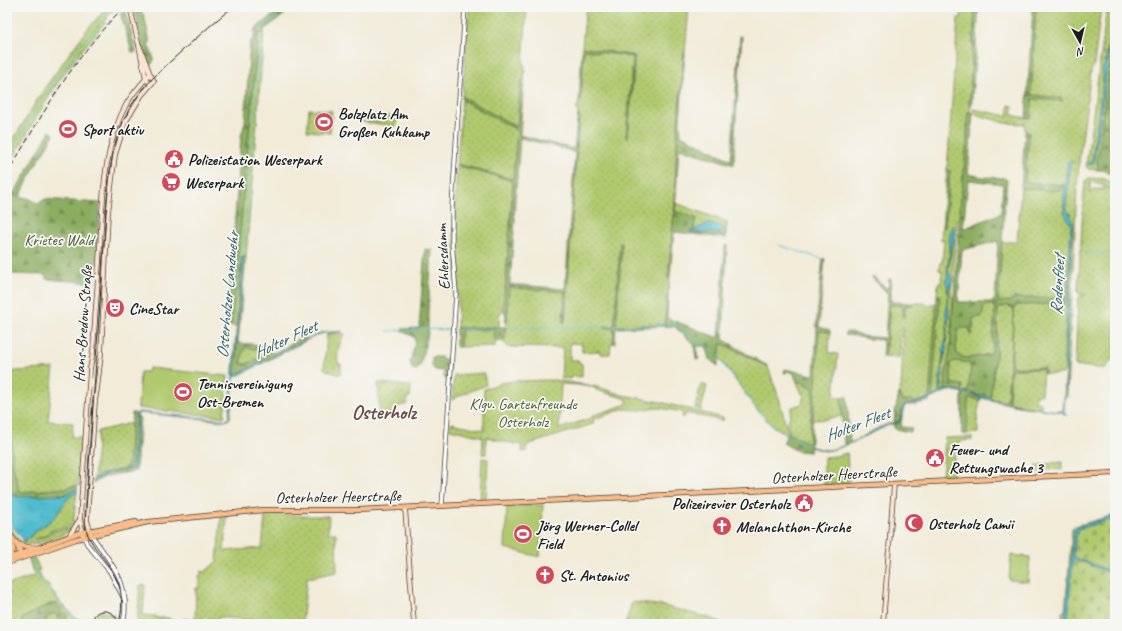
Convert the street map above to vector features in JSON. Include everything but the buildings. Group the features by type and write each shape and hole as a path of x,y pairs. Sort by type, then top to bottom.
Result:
{"highway":[{"path":"7,532 17,544 20,556"},
{"path":"7,535 20,556"},
{"path":"7,535 13,549 8,560"},
{"path":"17,544 37,548"}],"main road":[{"path":"130,7 146,79 152,83"},
{"path":"138,42 152,83"},
{"name":"Hans-Bredow-Straße","path":"84,537 80,519 106,166 113,138 125,108 135,92 150,74"},
{"name":"Hans-Bredow-Straße","path":"92,536 87,520 95,401 100,356 108,213 115,155 125,123 134,106 152,83"},
{"name":"Osterholzer Heerstraße","path":"46,547 69,536 89,530 134,522 148,522 264,510 340,511 549,502 555,500 1115,473"},
{"path":"883,624 894,484"},
{"path":"404,508 414,624"},
{"path":"69,536 80,519"},
{"name":"Osterholzer Heerstraße","path":"46,547 148,522"},
{"path":"20,556 37,548 46,547"},
{"path":"8,560 46,547"}],"street":[{"name":"Ehlersdamm","path":"442,506 456,293 452,242 452,206 466,7"},
{"path":"92,536 116,571 123,587 125,602 125,616 123,624"},
{"path":"84,537 87,544 110,572 125,602"}],"green space":[{"path":"108,7 115,7 107,20 58,83 35,119 7,169 7,150 42,92 90,26"},
{"path":"134,7 141,7 142,14 144,15 150,42 148,45 154,59 151,65 145,54"},
{"path":"284,7 291,7 285,14 264,30 264,33 258,34 232,326 229,326 227,325 241,137 245,122 250,42 254,39 255,29"},
{"path":"469,7 527,7 523,64 525,65 524,80 522,80 520,89 517,127 462,97"},
{"path":"586,7 689,7 677,137 675,203 665,324 616,326 621,243 614,326 605,326 605,328 614,328 613,343 611,343 610,354 600,354 600,351 582,352 582,344 570,343 570,360 577,360 582,364 582,377 571,376 571,379 561,378 563,348 508,347 504,342 509,287 565,292 563,322 565,322 579,115 576,107 578,107 579,100 581,100 584,50 633,57 626,137 628,137 635,56 582,47"},
{"path":"962,7 975,7 969,104 971,105 970,112 968,112 967,139 959,220 957,220 951,296 953,297 950,351 946,372 945,390 941,392 941,381 943,377 942,367 946,350 949,316 948,302 950,276 948,270 954,237 949,236 950,253 947,271 948,275 946,280 948,290 946,338 940,374 940,393 932,397 940,295 937,295 938,283 941,283 942,271 939,270 940,263 942,263 944,240 941,240 942,227 945,227 950,170 947,170 958,18 961,18"},
{"path":"975,7 979,7 972,101 971,105 969,105"},
{"path":"1033,7 1036,7 1031,95 1062,98 1062,101 1032,99 1031,118 1026,118"},
{"path":"1036,7 1101,7 1094,65 1091,71 1079,162 1067,397 1065,396 1067,367 1066,357 1073,223 1066,207 1071,163 1069,161 1064,212 1070,222 1071,228 1064,359 1065,371 1063,374 1045,374 1045,368 1011,367 1015,306 1064,304 1065,297 1013,298 1012,301 998,302 1002,242 1017,242 1021,188 1052,191 1063,189 1064,185 1025,182 1029,132 1025,132 1025,124 1005,123 974,114 973,109 1008,116 1009,105 1013,106 1012,115 1031,118 1032,99 1062,98 1031,95"},
{"path":"1107,7 1115,7 1107,53 1101,53"},
{"path":"125,8 136,52 132,52 120,13"},
{"path":"1115,17 1115,33 1102,121 1100,147 1097,159 1098,170 1088,169 1086,166 1101,54 1107,55 1103,69 1103,80 1092,161 1088,163 1094,162"},
{"path":"264,33 246,257 241,257 236,327 232,326 258,34"},
{"path":"1115,33 1113,175 1103,170 1098,170 1097,159 1100,147 1102,121"},
{"path":"740,36 742,36 734,165 679,148 675,211 696,218 693,231 690,232 721,233 726,234 726,238 674,232 670,278 668,278 675,203 677,137 684,53 680,122 681,135 731,160"},
{"path":"582,47 635,56 628,138 626,137 633,57 584,50 581,101 579,100"},
{"path":"522,80 524,80 520,135 574,149 578,114 579,115 565,322 563,322 565,292 509,287 507,323 505,323 506,315 504,311 513,181 457,166 457,164 513,179 517,130 462,100 462,97 517,127","holes":["520,138 575,153 565,289 509,284"]},
{"path":"462,100 517,130 513,179 457,164"},
{"path":"309,109 332,111 330,133 307,131"},
{"path":"968,112 970,112 973,113 968,174 982,177 1004,178 1007,180 998,302 1011,301 1013,298 1065,297 1064,304 1017,305 1015,306 1014,319 1014,310 1012,307 1006,306 998,308 996,354 990,399 968,392 971,368 969,363 954,361 951,364 951,381 953,384 963,385 962,391 945,390 946,372 950,351 961,198","holes":["968,180 1003,184 1001,213 963,229","998,241 995,298 993,302 958,302 962,250","987,305 993,305 995,310 992,352 990,354 969,358 960,357 956,351 958,328 970,328 971,335 974,326 973,318 981,317 984,307"]},
{"path":"374,115 390,116 397,119 396,125 362,122"},
{"name":"Krietes Wald","path":"50,131 54,134 34,168 20,197 29,198 37,203 40,203 45,199 100,203 96,267 93,283 46,279 46,275 7,274 7,200 16,190"},
{"path":"1025,132 1029,132 1025,182 1063,185 1062,189 1052,191 1021,188"},
{"path":"457,166 513,181 506,277 502,311 499,315 499,328 457,328 458,297 454,232"},
{"path":"947,170 950,170 945,227 942,227"},
{"path":"1089,178 1104,179 1114,184 1111,188 1103,187 1102,184 1090,183 1090,192 1092,192 1093,189 1113,189 1115,252 1115,356 1105,369 1081,366 1078,367 1075,365 1078,300 1080,296 1084,296 1084,294 1079,294 1078,291 1084,191 1086,180"},
{"path":"676,203 727,222 726,234 722,232 722,227 710,224 706,224 693,231 695,227 675,211"},
{"path":"620,243 622,243 616,326 665,324 668,296 667,318 719,338 725,246 727,245 723,339 768,367 721,343 718,366 710,360 706,346 697,346 699,359 696,360 694,344 674,326 616,328 615,344 613,343 614,328 605,328 604,326 614,326"},
{"path":"425,249 432,250 428,333 420,366 417,366 417,370 412,369 410,362 415,342 414,337 402,331 402,329 419,328"},
{"path":"243,257 246,257 238,343 264,345 255,349 245,347 241,364 246,364 268,355 265,349 266,348 273,353 286,348 285,347 298,338 306,337 306,340 234,376"},
{"path":"823,258 825,259 819,327 830,330 830,332 819,331 810,452 797,451 783,443 788,433 809,443 813,390 806,384 797,382 793,372 784,373 785,369 814,374 816,327"},
{"path":"873,276 888,289 889,279 891,279 891,302 912,303 912,305 905,307 905,317 903,317 903,306 890,305 885,357 882,357 883,340 866,339 845,335 846,332 851,332 862,336 885,338 888,294 872,278"},
{"path":"937,295 940,295 932,397 924,401 929,399 929,401 915,405 906,405 903,409 905,404 902,409 899,421 894,422 899,393 902,401 912,400 915,402 929,398"},
{"path":"912,303 925,303 927,305 937,303 929,398 915,402 907,400 901,401 899,393 901,388 904,329 902,329 899,358 885,357 890,305 903,306 904,317 905,307 912,305"},
{"path":"987,305 993,305 995,310 992,352 990,354 969,358 960,357 956,351 958,327 970,328 970,335 973,318 983,313 984,307"},
{"path":"1006,306 1012,307 1014,310 1007,401 990,399 996,354 998,308"},
{"path":"505,327 504,342 496,340 493,337 495,331 461,330 460,347 456,347 456,328"},
{"path":"461,330 495,330 493,337 496,340 495,346 460,347"},
{"path":"819,331 830,332 829,353 838,354 834,396 841,397 843,416 813,420"},
{"path":"327,334 345,334 339,345 338,364 341,364 341,373 339,375 324,369"},
{"path":"1012,339 1012,367 1045,368 1045,374 1043,374 1043,369 1011,369 1009,402 1025,407 1005,403 1005,401 1007,401"},
{"path":"721,343 768,367 779,398 787,434 772,425 757,410 719,357"},
{"path":"245,347 263,348 269,355 246,364 241,364"},
{"path":"432,357 450,359 448,379 444,378 444,371 435,370 432,367"},
{"path":"954,361 969,363 971,368 968,392 962,391 963,385 952,384 951,364"},
{"path":"54,368 48,421 73,423 72,437 82,437 78,485 66,488 23,492 19,491 13,464 10,432 7,433 7,372"},
{"name":"Tennisvereinigung Ost-Bremen","path":"149,368 228,376 224,417 138,408 140,372 148,372"},
{"path":"1011,369 1043,369 1041,395 1036,395 1035,402 1041,403 1041,409 1025,407 1009,402"},
{"path":"484,373 486,385 452,400 454,375"},
{"name":"Klgv. Gartenfreunde Osterholz","path":"554,380 595,386 623,395 660,402 724,418 723,421 686,413 685,417 682,417 683,412 660,408 639,410 623,409 594,419 593,424 527,445 526,452 522,452 522,445 486,437 486,454 482,454 483,437 450,429 451,423 484,430 484,389 501,383 514,381","holes":["561,384 595,388 596,390 627,399 627,404 559,429"]},
{"path":"800,381 814,390 809,444 790,435 787,422 792,407 802,404 804,394 802,394 797,382"},
{"path":"378,383 411,386 410,397 407,397 407,404 393,408 395,416 380,421"},
{"path":"701,384 707,386 701,410 695,408"},
{"path":"962,392 981,398 977,415 978,433 962,434"},
{"path":"962,392 981,398 980,400 969,398 968,400 967,434 962,434"},
{"path":"841,397 847,397 850,442 844,444"},
{"path":"903,410 901,427 912,428 911,432 894,428 894,424 899,423"},
{"path":"132,413 136,414 132,464 130,468 126,469 125,466 128,465"},
{"path":"137,416 140,419 136,471 107,476 93,483 93,481 108,473 133,468"},
{"path":"131,423 128,466 125,466 126,469 110,472 94,479 98,431"},
{"path":"10,432 13,464 19,491 23,492 66,488 78,485 77,489 64,495 17,497 12,495 7,488 7,433"},
{"path":"972,437 972,440 960,441 955,448 953,477 942,478 945,438"},
{"path":"847,453 849,483 824,485 824,457"},
{"path":"482,458 488,459 486,502 480,501"},
{"path":"1062,462 1062,470 1050,469 1037,473 1037,465"},
{"path":"77,492 73,525 51,531 27,545 20,543 7,528 7,522 18,539 22,542 26,541 26,539 49,522 57,514 68,498"},
{"name":"Jörg Werner-Collel Field","path":"543,505 540,557 505,548 507,507"},
{"path":"268,513 303,516 329,516 328,533 336,533 337,572 307,578 302,624 259,624 259,621 218,617 218,619 200,618 195,624 137,624 140,586 145,585 143,615 182,621 183,619 195,619 196,588 199,588 199,576 201,571 205,572 217,561 221,517 227,516 224,551 262,548 265,517 267,517"},
{"path":"1115,513 1115,624 1063,624 1062,612 1065,611 1072,529 1075,526 1114,515"},
{"path":"73,528 60,536 31,545 37,539 54,531"},
{"path":"1011,555 1030,557 1028,582 1009,580"},
{"path":"34,557 40,570 37,571 44,582 49,586 60,602 71,614 83,623 82,624 32,624 31,623 34,621 47,620 47,617 54,613 61,622 68,617 57,604 50,604 22,618 21,624 7,624 7,585 34,576 29,559"},
{"path":"632,602 664,606 710,618 725,624 625,624"},
{"path":"50,604 57,604 68,617 61,623 54,613 47,617 47,620 34,621 31,623 32,624 21,624 22,619"},
{"path":"101,612 112,614 116,618 115,624 95,624 95,616"}],"water":[{"path":"1115,7 1115,17 1094,162 1090,165 1088,164 1092,161 1103,80 1103,69 1106,61"},
{"path":"1072,161 1070,165 1066,207 1068,213 1070,213 1073,223 1064,412 1067,416 1061,412 1013,405 1059,411 1063,410 1066,368 1064,359 1071,228 1070,222 1068,221 1064,210 1064,198 1067,164 1068,162"},
{"path":"706,224 720,226 724,228 724,230 720,233 690,232"},
{"path":"952,226 954,230 954,237 948,270 951,278 948,292 949,316 946,350 942,367 943,377 941,381 941,391 952,390 968,392 969,394 947,391 924,402 915,404 906,404 899,423 888,425 846,445 880,427 899,422 902,409 905,404 923,401 939,393 940,377 944,352 942,348 946,338 948,290 946,280 948,275 947,272 950,253 950,230"},
{"path":"241,257 243,257 234,376 320,333 342,332 317,335 234,378 230,418 226,421 140,413 137,416 133,468 124,470 132,464 136,414 139,412 226,420 229,418"},
{"path":"971,393 1013,405 981,398"},
{"path":"810,446 818,448 826,450 835,449 825,451"},
{"path":"121,470 108,473 93,481 102,474"},
{"path":"7,488 12,495 17,497 64,495 77,489 77,492 68,498 57,514 49,522 33,533 31,537 26,539 25,542 13,527 7,516"},
{"path":"1115,516 1115,519 1078,529 1077,531 1073,557 1106,569 1115,555 1115,562 1108,570 1115,572 1115,575 1085,563 1073,560 1068,618 1069,624 1066,624 1065,618 1074,530 1077,527"}],"waterway":[{"path":"7,159 34,112 60,74 114,7"},
{"name":"Osterholzer Landwehr","path":"261,28 288,7"},
{"name":"Osterholzer Landwehr","path":"242,257 260,34"},
{"name":"Osterholzer Landwehr","path":"1115,158 1115,169"},
{"name":"Osterholzer Landwehr","path":"1115,228 1115,236"},
{"path":"778,245 822,259"},
{"path":"1085,252 1098,253"},
{"path":"1100,253 1113,253"},
{"name":"Holter Fleet","path":"651,325 674,324 698,341"},
{"name":"Holter Fleet","path":"614,326 649,325"},
{"name":"Holter Fleet","path":"507,328 600,326"},
{"name":"Holter Fleet","path":"603,326 611,326"},
{"name":"Holter Fleet","path":"457,330 501,328"},
{"name":"Holter Fleet","path":"387,331 421,329"},
{"name":"Holter Fleet","path":"423,329 452,330"},
{"name":"Holter Fleet","path":"700,342 711,348 759,412 772,426 788,435"},
{"name":"Holter Fleet","path":"791,436 809,446"},
{"path":"31,558 37,574 43,584 49,588 60,603 71,614 85,624"}],"tram line":[{"path":"119,624 122,604 119,587 112,571 87,533 85,524 107,202 112,160 120,129 139,94 164,67 233,7"},
{"path":"93,624 93,618 96,614 104,611 113,614 117,618 118,624"}],"railway":[{"path":"7,174 60,86 90,45 124,7"}],"place":[{"name":"Bolzplatz Am Großen Kuhkamp","path":"324,122"},
{"name":"Sport aktiv","path":"68,129"},
{"name":"Polizeistation Weserpark","path":"174,159"},
{"name":"Weserpark","path":"171,182"},
{"name":"CineStar","path":"115,308"},
{"name":"Tennisvereinigung Ost-Bremen","path":"183,392"},
{"name":"Feuer- und Rettungswache 3","path":"935,458"},
{"name":"Polizeirevier Osterholz","path":"804,503"},
{"name":"Osterholz Camii","path":"914,523"},
{"name":"Melanchthon-Kirche","path":"722,526"},
{"name":"Jörg Werner-Collel Field","path":"523,534"},
{"name":"St. Antonius","path":"545,575"}],"district":[{"name":"Osterholz","path":"384,412"}],"water label":[{"name":"Rodenfleet","path":"1057,285"}]}
